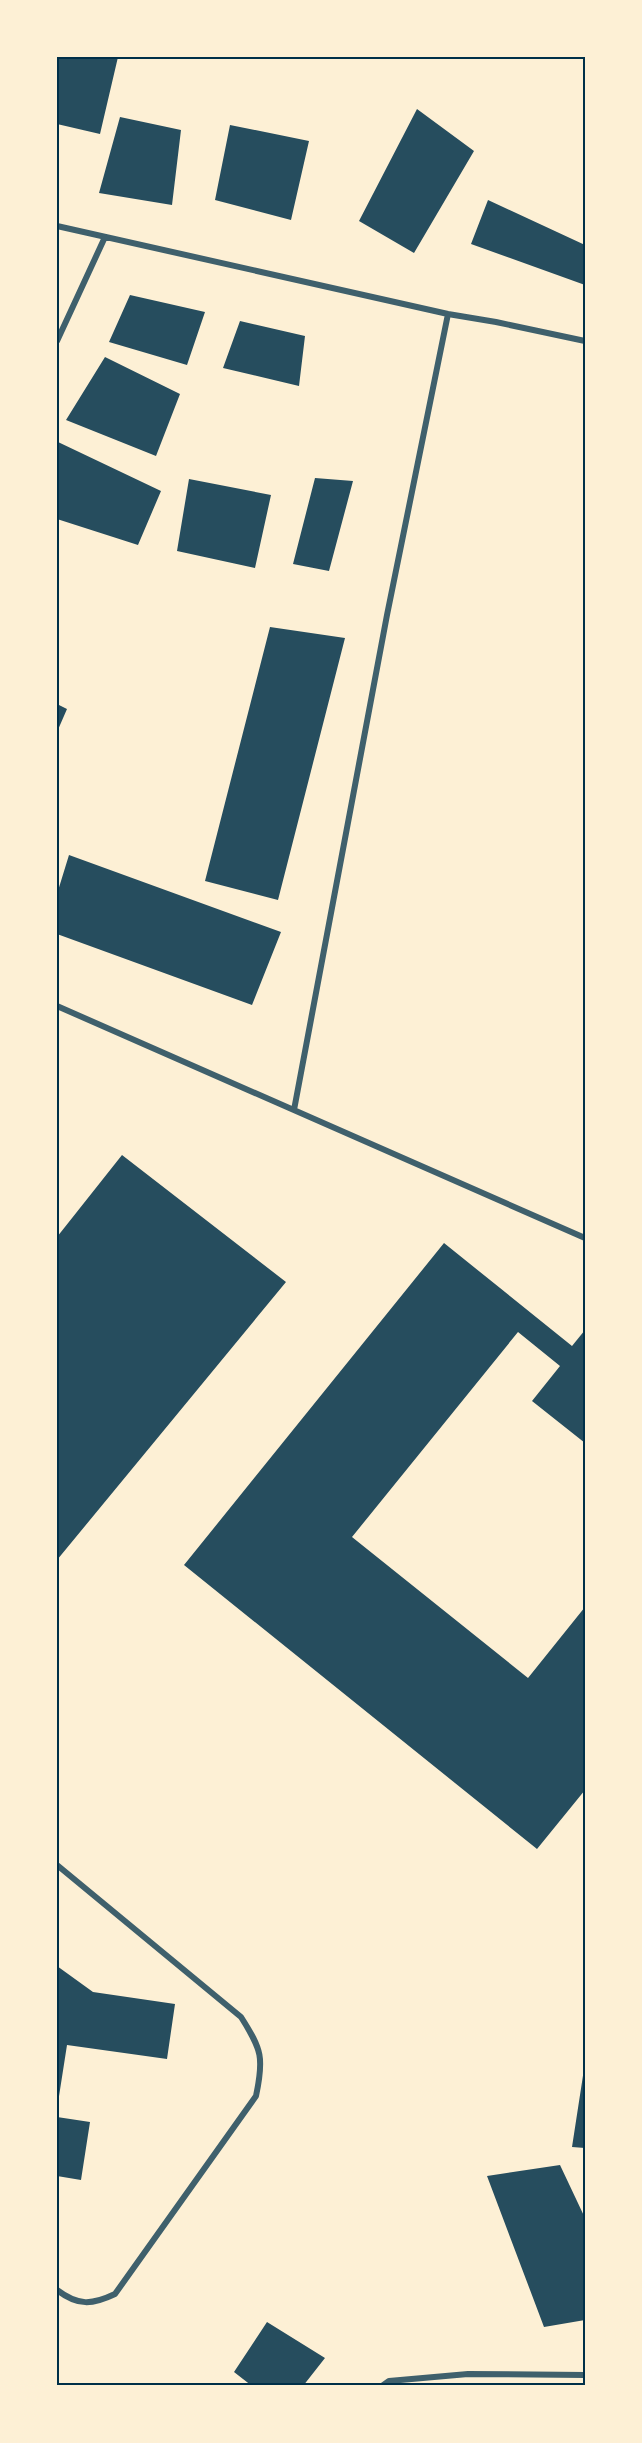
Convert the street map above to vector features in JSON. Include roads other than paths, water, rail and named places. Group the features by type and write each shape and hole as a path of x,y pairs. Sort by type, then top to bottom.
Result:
{"street":[{"path":"57,226 448,314 585,341"},
{"path":"57,341 105,237"},
{"path":"294,1110 385,626 448,314"},
{"path":"57,1006 585,1238"},
{"path":"57,1865 241,2017 259,2044 261,2073 256,2096 115,2294 95,2303 70,2300 57,2290"},
{"path":"382,2386 389,2381 468,2374 585,2375"}]}
